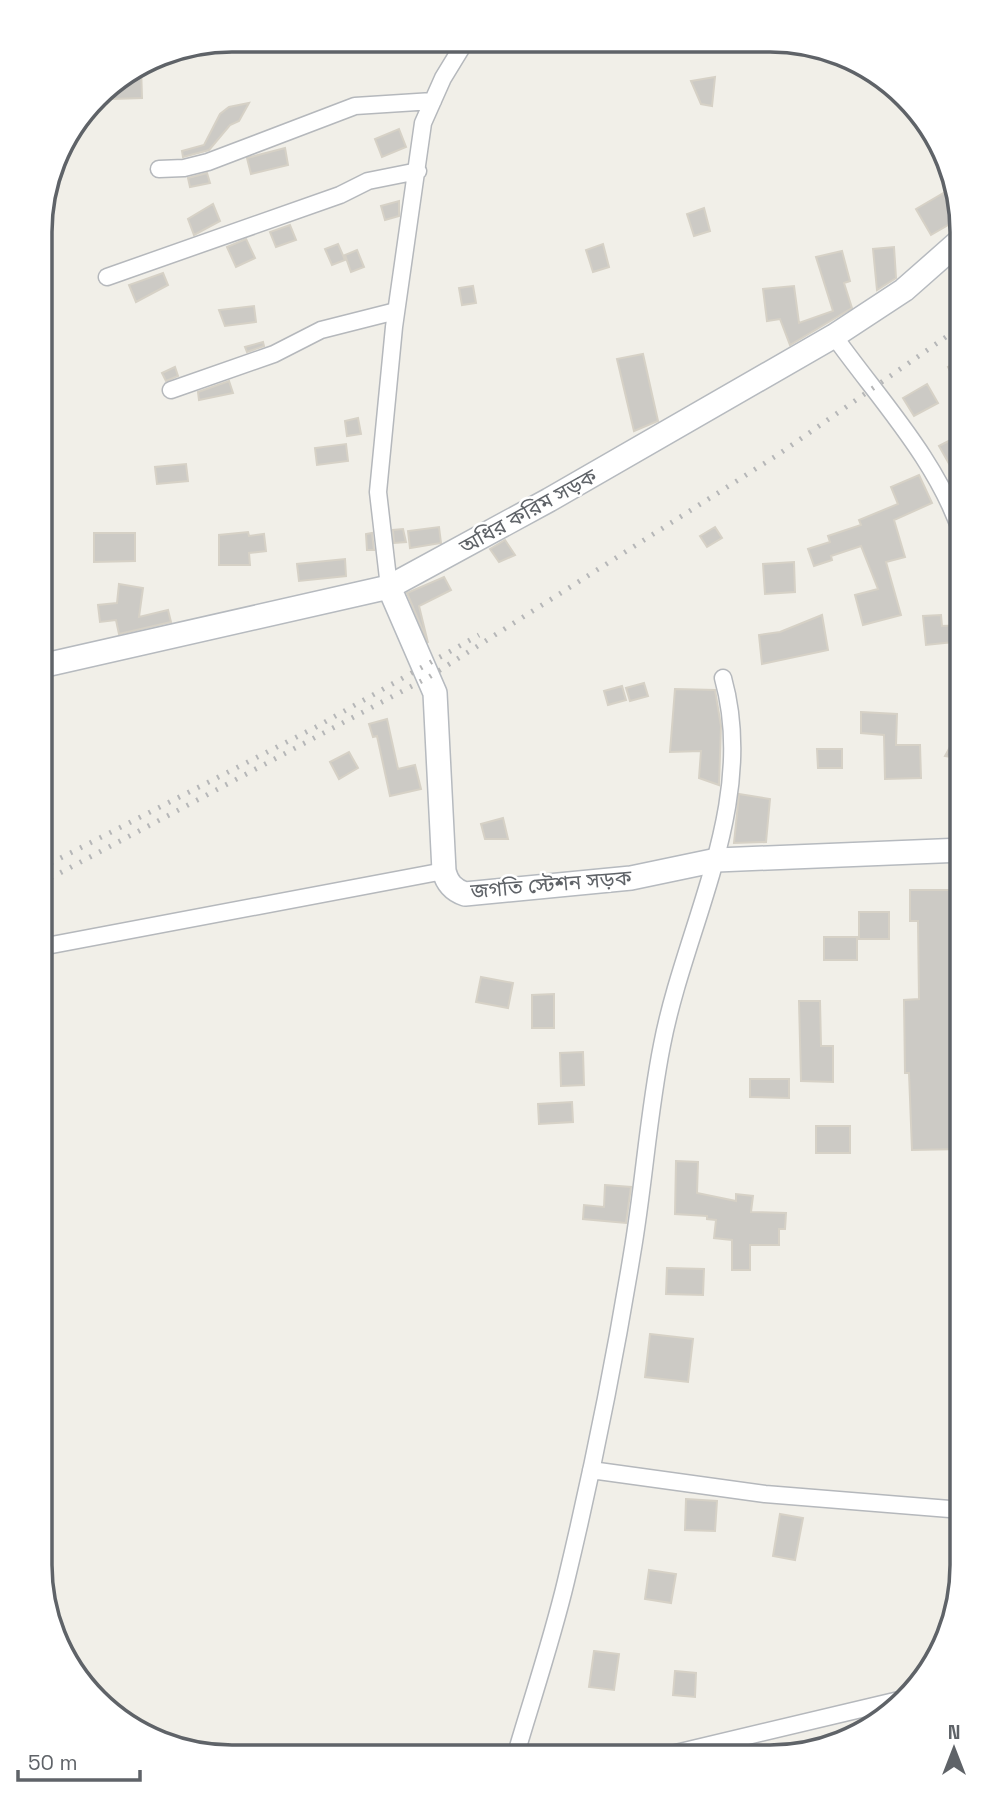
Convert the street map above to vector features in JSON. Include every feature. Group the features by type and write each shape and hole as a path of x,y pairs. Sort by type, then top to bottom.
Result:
{"main road":[{"name":"অধির করিম সড়ক","path":"52,664 389,587 537,507 834,336 904,290 950,249"},
{"name":"জগতি স্টেশন সড়ক","path":"389,587 435,693 444,871 451,886 465,894 631,878 716,860 950,850"}],"street":[{"path":"389,587 378,492 396,311 423,123 460,52"},
{"path":"159,169 208,162 355,106 433,101"},
{"path":"107,277 340,195 368,181 418,171"},
{"path":"171,390 274,354 321,330 396,311"},
{"path":"834,336 950,495"},
{"path":"519,1745 566,1584 591,1470 633,1252 662,1043 716,860 733,757 732,709 723,678"},
{"path":"52,945 444,871"},
{"path":"591,1470 765,1494 950,1509"},
{"path":"710,1745 886,1703"}],"building":[{"path":"141,77 142,98 112,99"},
{"path":"715,77 712,106 701,104 691,81"},
{"path":"249,103 239,121 230,125 209,150 183,157 182,151 204,145 220,114 229,107"},
{"path":"399,129 406,147 382,157 375,139"},
{"path":"285,148 288,165 251,174 247,158"},
{"path":"207,173 210,183 190,187 188,178"},
{"path":"946,192 950,224 931,235 916,209"},
{"path":"399,201 399,216 385,220 381,206"},
{"path":"213,204 220,221 194,235 188,219"},
{"path":"704,208 710,231 694,236 687,214"},
{"path":"290,225 296,240 276,247 270,232"},
{"path":"246,239 255,258 236,267 227,247"},
{"path":"338,244 345,260 332,265 325,249"},
{"path":"603,244 609,267 593,272 586,250"},
{"path":"894,247 896,278 877,290 873,249"},
{"path":"357,250 364,267 351,272 345,255"},
{"path":"842,251 850,281 844,283 852,308 790,345 780,319 767,321 763,289 794,286 799,323 833,311 816,257"},
{"path":"163,273 168,285 136,302 129,285"},
{"path":"473,286 476,303 462,305 459,288"},
{"path":"254,306 256,322 225,326 219,310"},
{"path":"263,342 264,346 247,352 245,347"},
{"path":"643,354 658,421 634,431 617,359"},
{"path":"175,367 178,376 166,381 162,373"},
{"path":"229,381 233,393 199,400 198,392"},
{"path":"927,384 938,403 914,416 903,398"},
{"path":"358,418 361,434 347,436 345,421"},
{"path":"950,440 950,465 939,446"},
{"path":"346,444 348,461 317,465 315,448"},
{"path":"186,464 188,481 157,484 155,467"},
{"path":"919,475 932,503 894,520 905,557 886,562 901,615 863,625 855,595 878,589 861,546 831,556 832,560 814,566 808,549 830,542 828,536 861,525 859,520 898,504 891,487"},
{"path":"439,527 441,543 410,548 408,531"},
{"path":"715,527 722,538 707,547 700,536"},
{"path":"403,529 406,542 394,543 393,530"},
{"path":"248,532 249,536 264,534 266,551 249,553 250,565 219,565 219,535"},
{"path":"94,533 135,533 135,561 94,562"},
{"path":"372,533 374,550 367,550 366,534"},
{"path":"505,540 515,555 499,562 490,549"},
{"path":"345,559 346,576 299,581 297,564"},
{"path":"794,562 795,592 765,594 763,564"},
{"path":"444,577 451,590 419,606 428,643 407,593"},
{"path":"119,584 143,588 139,617 168,610 171,622 119,634 116,620 100,622 98,605 117,603"},
{"path":"822,615 828,650 762,664 759,635 780,632"},
{"path":"941,615 942,626 950,626 950,642 926,645 923,616"},
{"path":"644,683 648,696 630,701 626,688"},
{"path":"622,686 626,700 608,705 604,691"},
{"path":"675,689 715,690 721,726 719,785 699,778 701,751 670,752"},
{"path":"861,712 897,714 896,745 920,745 921,778 885,779 884,735 861,733"},
{"path":"387,719 398,769 415,765 421,789 390,796 377,736 373,737 369,724"},
{"path":"817,749 842,749 842,768 818,768"},
{"path":"349,752 358,768 339,779 330,762"},
{"path":"739,794 770,799 766,842 734,843"},
{"path":"503,818 508,839 485,839 481,824"},
{"path":"910,890 950,890 950,1149 912,1150 909,1073 905,1073 904,1000 919,999 918,921 910,921"},
{"path":"859,912 889,912 889,939 859,939"},
{"path":"824,937 857,937 857,960 824,960"},
{"path":"481,977 513,983 508,1008 476,1002"},
{"path":"554,994 554,1028 532,1028 532,995"},
{"path":"799,1001 820,1001 821,1046 833,1046 833,1082 801,1081"},
{"path":"583,1052 584,1085 561,1086 560,1053"},
{"path":"750,1079 789,1079 789,1098 750,1097"},
{"path":"572,1102 573,1122 539,1124 538,1104"},
{"path":"816,1126 850,1126 850,1153 816,1153"},
{"path":"676,1161 698,1162 697,1193 736,1201 736,1194 753,1196 751,1212 786,1213 785,1229 779,1229 779,1245 750,1245 750,1270 732,1270 732,1240 714,1238 716,1220 707,1219 707,1216 675,1214"},
{"path":"605,1185 631,1187 626,1223 583,1219 584,1205 604,1207"},
{"path":"667,1268 704,1269 703,1295 666,1294"},
{"path":"650,1334 693,1339 688,1382 645,1377"},
{"path":"686,1499 717,1501 715,1531 685,1530"},
{"path":"780,1514 803,1518 795,1560 773,1556"},
{"path":"649,1570 676,1574 671,1603 645,1599"},
{"path":"594,1651 619,1654 614,1690 589,1687"},
{"path":"675,1671 696,1673 695,1697 673,1695"}],"railway":[{"path":"52,877 429,677 779,454 950,334"},
{"path":"52,862 316,727 479,635"}]}
